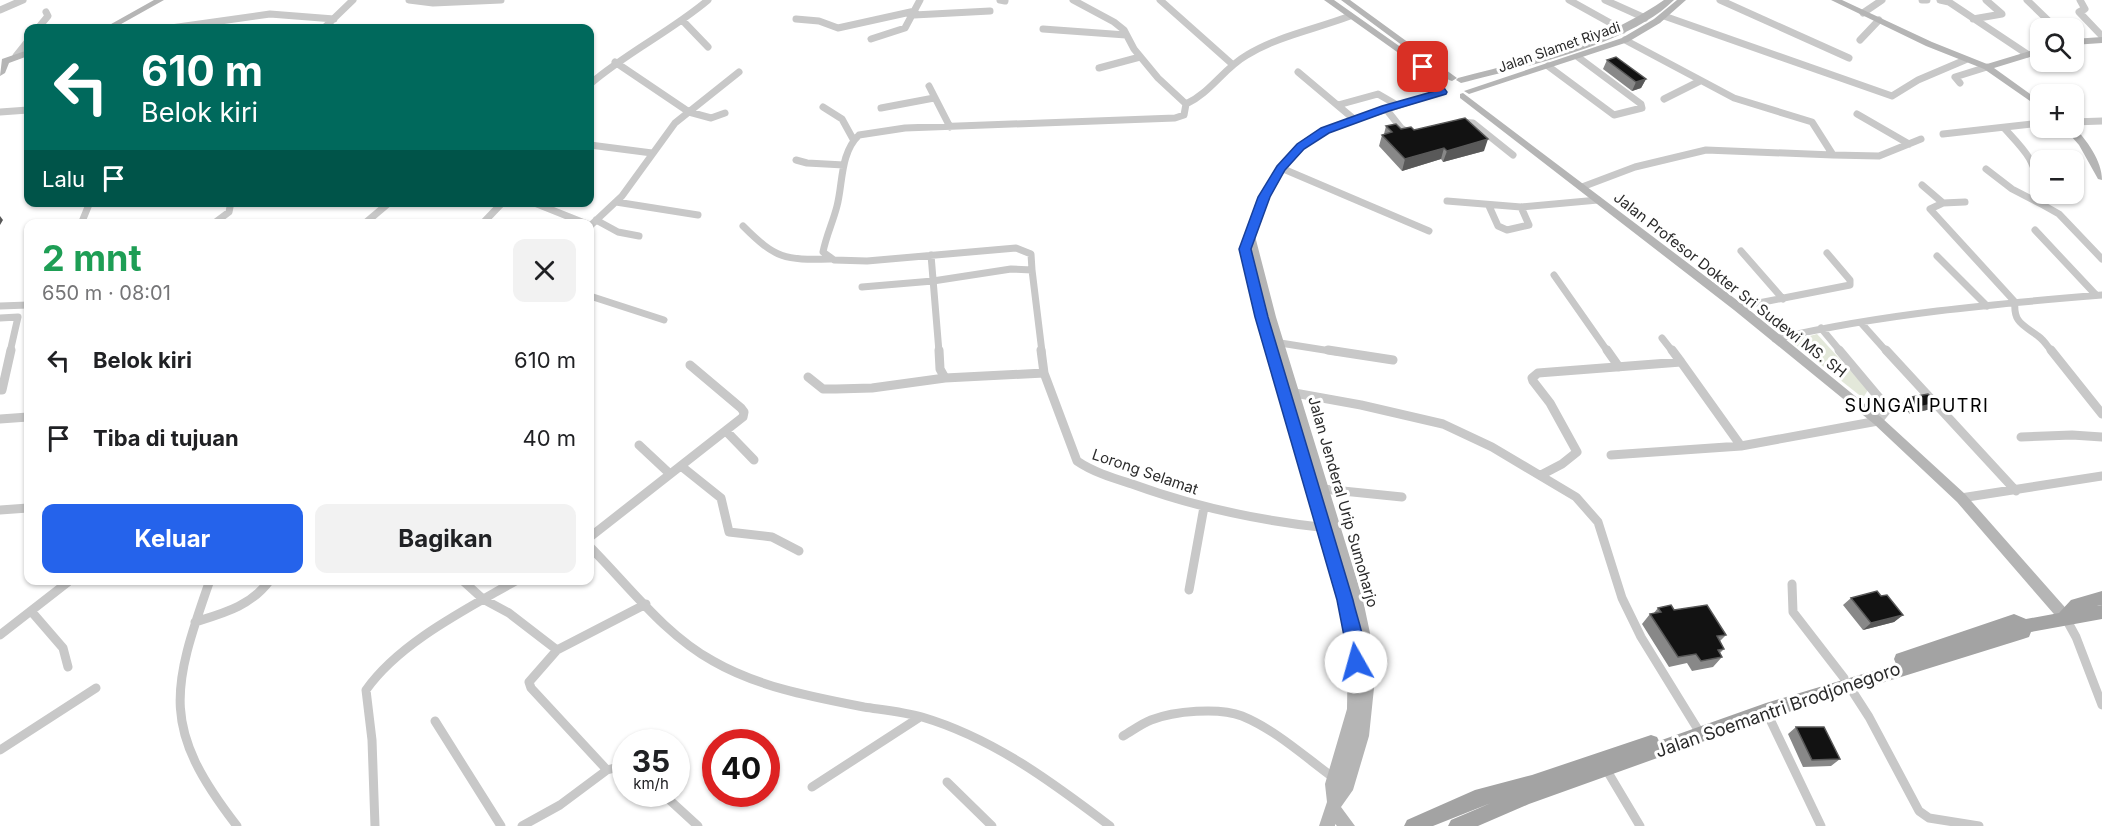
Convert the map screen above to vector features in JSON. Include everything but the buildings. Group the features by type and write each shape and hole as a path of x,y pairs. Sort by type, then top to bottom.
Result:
{"main road":[{"name":"Jalan Soemantri Brodjonegoro","path":"1413,826 1475,799 1693,732 2020,624 2071,611 2102,598"},
{"name":"Jalan Soemantri Brodjonegoro","path":"2071,611 2087,616 2102,612"},
{"name":"Jalan Soemantri Brodjonegoro","path":"1457,826 1528,796 1606,769 1693,732 1766,711 1846,682"}],"street":[{"path":"0,10 23,0"},
{"path":"104,24 148,0"},
{"path":"115,24 160,0"},
{"path":"328,24 353,0"},
{"path":"409,0 433,3 501,0"},
{"path":"594,80 615,62 683,21 708,0"},
{"path":"871,39 903,30 915,13 920,0"},
{"path":"1073,0 1114,22 1124,30 1140,57 1186,104"},
{"path":"1160,0 1232,64"},
{"path":"1328,0 1441,79 1437,85 1455,94"},
{"name":"Jalan Profesor Dokter Sri Sudewi MS. SH","path":"1345,0 1468,85 1455,94 1582,187 1738,307 1878,421 1961,498 2071,611"},
{"path":"1569,0 1623,30"},
{"path":"1605,0 1645,18"},
{"name":"Jalan Slamet Riyadi","path":"1455,94 1578,57 1645,18 1670,0"},
{"name":"Jalan Slamet Riyadi","path":"1441,79 1457,79 1625,40 1641,32 1683,0"},
{"path":"1720,0 1849,58"},
{"path":"1835,0 1965,60 1987,67 2030,98"},
{"path":"1863,13 1882,0"},
{"path":"1940,0 1949,3 2027,54"},
{"path":"1973,20 2002,14 1986,0"},
{"path":"2027,0 2046,18"},
{"path":"2080,0 2085,9 2079,12 2102,38"},
{"path":"796,19 819,21 838,28 915,13 990,11"},
{"path":"41,24 48,16 46,12"},
{"path":"199,24 270,14 334,19"},
{"path":"1186,104 1198,98 1232,64 1254,50 1350,16"},
{"path":"1664,16 1892,96 1918,80 1965,60"},
{"path":"1860,40 1879,20"},
{"path":"683,21 708,47"},
{"path":"1043,29 1126,35"},
{"path":"2084,40 2102,38"},
{"path":"1625,40 1700,81 1754,105 1812,122 1833,155"},
{"path":"17,58 24,47"},
{"path":"1960,83 1955,77 2030,53"},
{"path":"2,67 24,55"},
{"path":"1099,68 1140,57"},
{"path":"1548,66 1614,115 1642,108 1641,104 1578,57"},
{"path":"17,58 24,58"},
{"path":"615,62 689,112 711,118 725,113"},
{"path":"594,221 616,202 675,123 739,72"},
{"path":"1298,72 1355,120"},
{"path":"1664,99 1700,81"},
{"path":"929,86 950,127"},
{"path":"1338,105 1378,94 1397,105"},
{"name":"Jalan Jenderal Urip Sumoharjo","path":"1334,806 1344,790 1362,736 1368,664 1356,600 1330,528 1288,392 1250,236 1264,197 1281,168 1306,141 1320,132 1397,105 1455,94"},
{"path":"881,108 934,98"},
{"path":"830,259 823,252 837,205 844,165 853,139 859,135 894,130 1175,118 1184,115 1186,104"},
{"path":"823,107 839,114 845,120 853,139"},
{"path":"1386,109 1404,131 1416,135"},
{"path":"0,112 24,110"},
{"path":"1857,114 1909,144"},
{"path":"2084,122 2102,121"},
{"path":"1448,125 1461,122 1473,123 1514,155"},
{"path":"1942,134 2030,124"},
{"path":"2004,128 2030,157"},
{"path":"2080,138 2102,177"},
{"path":"1582,187 1635,167 1706,150 1879,156 1921,139"},
{"path":"594,146 652,153"},
{"path":"796,160 807,163 844,165"},
{"path":"1281,168 1429,231"},
{"path":"1986,169 2012,189 2059,214 2102,259"},
{"path":"1922,185 1942,203"},
{"path":"1447,201 1521,207 1598,200"},
{"path":"616,202 698,215"},
{"path":"1965,202 1942,203 1930,209 2015,302 2014,311 2022,327 2040,337 2102,414"},
{"path":"1489,206 1498,226 1507,230 1529,225 1521,207"},
{"path":"220,219 229,212 230,207"},
{"path":"370,219 384,207"},
{"path":"487,219 498,207"},
{"path":"545,207 577,219"},
{"path":"594,225 639,236"},
{"path":"743,226 764,247 776,254 805,259 867,261 1020,248 1031,254 1032,270 1011,269 933,281 862,287"},
{"path":"2035,230 2099,295"},
{"path":"1741,251 1783,299"},
{"path":"1738,307 1850,285 1850,280 1827,254"},
{"path":"931,255 940,369 945,378"},
{"path":"1937,256 1987,306"},
{"name":"Lorong Selamat","path":"1032,270 1044,373 1079,463 1128,483 1204,507 1267,522 1330,528"},
{"path":"1554,275 1618,367"},
{"path":"1775,339 1821,328 2015,302 2099,295"},
{"path":"594,297 664,320"},
{"path":"0,306 24,305"},
{"path":"0,318 18,317 2,390 0,390"},
{"path":"1863,324 2016,490"},
{"path":"1611,455 1741,446 1878,421 1886,411 1886,406 1821,328"},
{"path":"1662,338 1741,446"},
{"path":"1274,342 1393,360"},
{"path":"1540,475 1562,464 1577,452 1550,404 1532,378 1538,373 1681,362"},
{"path":"594,534 743,417 744,412 690,365"},
{"path":"808,377 823,389 836,389 872,388 945,378 1044,373"},
{"path":"1288,392 1361,405 1443,424 1492,447 1576,496 1598,522 1622,598 1693,732"},
{"name":"Jalan Jenderal Urip Sumoharjo","path":"1288,392 1323,489 1355,641 1352,723 1334,778 1332,790 1334,806"},
{"path":"0,419 24,417"},
{"path":"726,430 754,460"},
{"path":"2021,437 2073,435 2102,437"},
{"path":"639,445 669,474"},
{"path":"681,466 721,498 727,511 726,525 729,532 772,537 799,551"},
{"path":"1961,498 2102,476"},
{"path":"1323,489 1402,497"},
{"path":"1189,590 1204,507"},
{"path":"0,510 24,508"},
{"path":"594,551 646,604 693,647 728,669 754,680 856,705 920,717 956,728 1015,757 1110,826"},
{"path":"1792,584 1793,612 1846,682 1869,717 1918,811 1929,818 1979,826"},
{"path":"0,635 64,585"},
{"path":"208,585 195,622 182,680 181,724 193,757 209,786 237,826"},
{"path":"195,622 232,610 257,598 266,585"},
{"path":"468,585 483,599 509,613 557,650"},
{"path":"375,826 372,740 366,690 369,684 389,662 483,599 508,585"},
{"path":"607,770 530,684 530,680 557,650 646,604"},
{"path":"31,611 63,648 68,667"},
{"path":"2071,611 2073,630 2089,678 2102,705"},
{"path":"0,750 96,688"},
{"path":"1123,736 1151,720 1192,712 1221,711 1240,715 1261,725 1334,778"},
{"path":"1766,711 1821,826"},
{"path":"812,787 920,717"},
{"path":"435,721 501,826"},
{"path":"522,826 560,805 612,769"},
{"path":"1606,769 1640,826"},
{"path":"947,782 993,826"},
{"path":"1327,826 1334,806"},
{"path":"1334,806 1347,826"},
{"path":"677,807 698,826"}],"shaded area":[{"path":"1817,334 1868,390 1863,398 1791,341"}],"district":[{"name":"SUNGAI PUTRI","path":"1917,406"}],"route":[{"path":"1356,662 1355,641 1345,600 1280,381 1245,249 1264,197 1281,168 1300,146 1320,132 1442,92 1437,85 1441,79 1423,67"}]}
